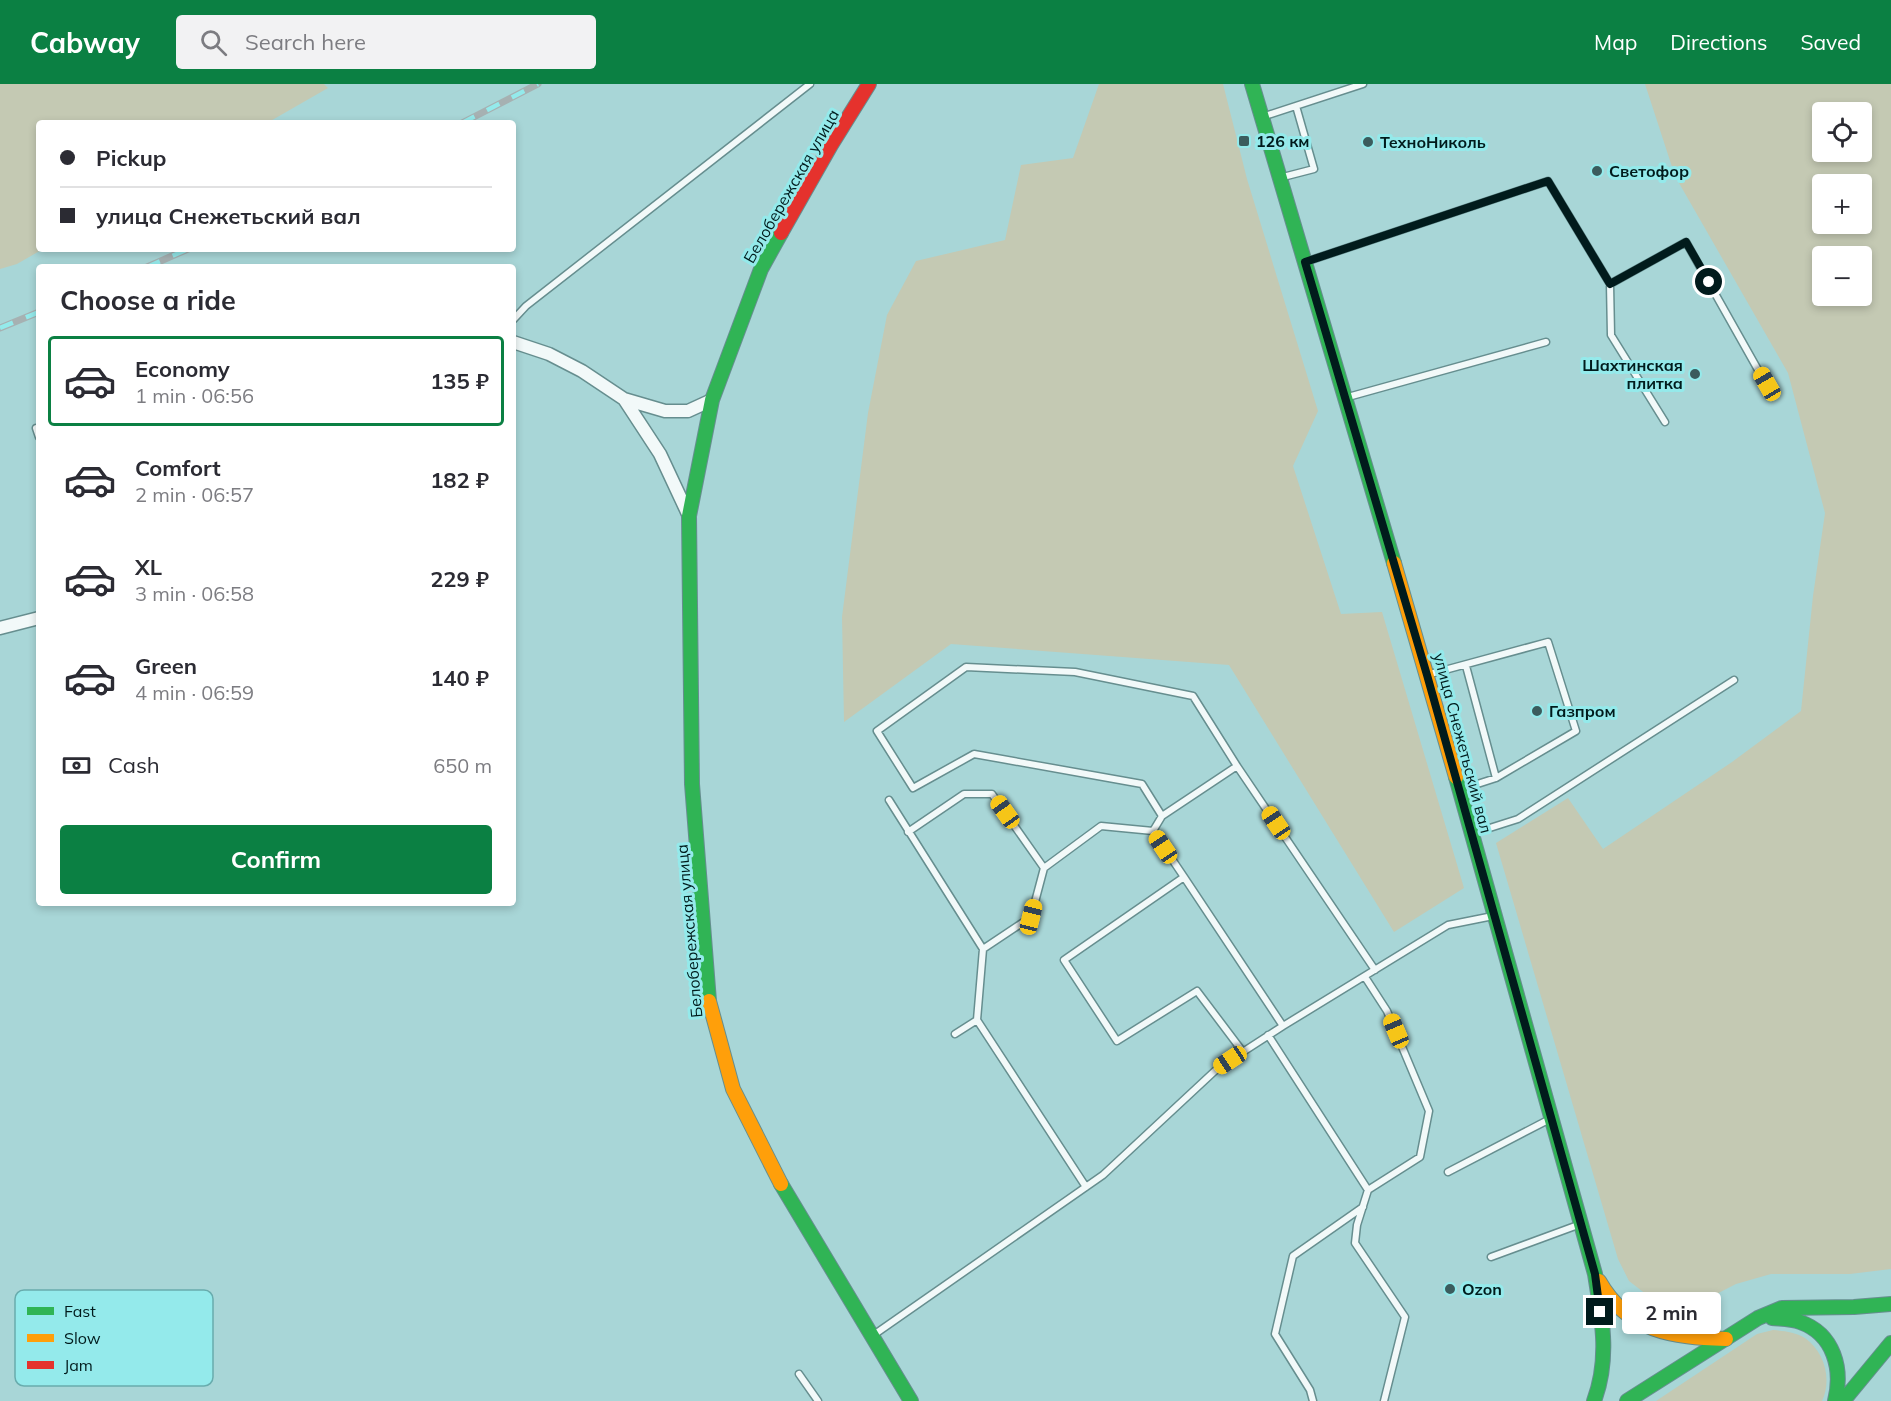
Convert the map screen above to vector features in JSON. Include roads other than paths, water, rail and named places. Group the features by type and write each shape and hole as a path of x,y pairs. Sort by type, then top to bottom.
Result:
{"main road":[{"name":"Белобережская улица","path":"869,84 831,145 761,268 712,400 689,516 692,784 710,1007 733,1089 782,1186 911,1401"},
{"name":"улица Снежетьский вал","path":"1252,84 1427,675 1595,1274 1606,1352 1603,1372 1594,1401"},
{"name":"улица Снежетьский вал","path":"1595,1274 1612,1302 1645,1326 1689,1338 1726,1339"},
{"path":"1627,1401 1758,1318 1782,1308 1891,1304"},
{"path":"1758,1318 1781,1318 1802,1322 1821,1333 1838,1361 1840,1379 1835,1401"},
{"path":"1844,1401 1891,1343"}],"street":[{"name":"Белобережская улица","path":"516,343 549,354 582,371 624,399 660,454 689,516"},
{"path":"624,399 665,411 688,411 712,400"},
{"path":"0,628 36,619"}],"lane":[{"path":"516,317 526,306 810,84"},
{"path":"1262,117 1363,84"},
{"path":"1280,178 1314,169 1296,106"},
{"path":"1305,262 1548,181 1610,284 1611,335 1665,422"},
{"path":"1610,284 1686,242 1767,384"},
{"path":"1345,398 1546,342"},
{"path":"1427,675 1548,642 1576,731 1496,778 1459,790"},
{"path":"1466,666 1496,778"},
{"path":"1162,816 1142,784 974,754 914,788 877,731 966,668 1075,672 1193,696 1237,766 1376,970"},
{"path":"1471,834 1518,819 1734,680"},
{"path":"1152,831 1162,816 1237,766"},
{"path":"908,832 964,794 992,794 1044,868"},
{"path":"889,800 983,949 977,1020 1086,1187"},
{"path":"983,949 1031,917 1044,868 1101,826 1152,831 1282,1026"},
{"path":"1184,877 1064,960 1118,1041 1197,991 1243,1052"},
{"path":"872,1336 1103,1175 1218,1068 1282,1026 1448,925 1494,916"},
{"path":"1365,977 1387,1011 1429,1111 1419,1157 1368,1190 1357,1225 1355,1243 1405,1317 1384,1401"},
{"path":"955,1034 977,1020"},
{"path":"1268,1035 1368,1190"},
{"path":"1448,1172 1551,1118"},
{"path":"1314,1401 1310,1390 1275,1334 1293,1256 1363,1207"},
{"path":"1491,1257 1581,1224"},
{"path":"799,1374 818,1401"}],"railway":[{"path":"468,120 538,84"},
{"path":"154,264 181,252"},
{"path":"0,328 36,313"}],"place":[{"name":"126 км","path":"1244,141"},
{"name":"ТехноНиколь","path":"1368,142"},
{"name":"Светофор","path":"1597,171"},
{"name":"Шахтинская плитка","path":"1695,374"},
{"name":"Газпром","path":"1537,711"},
{"name":"Ozon","path":"1450,1289"}]}
